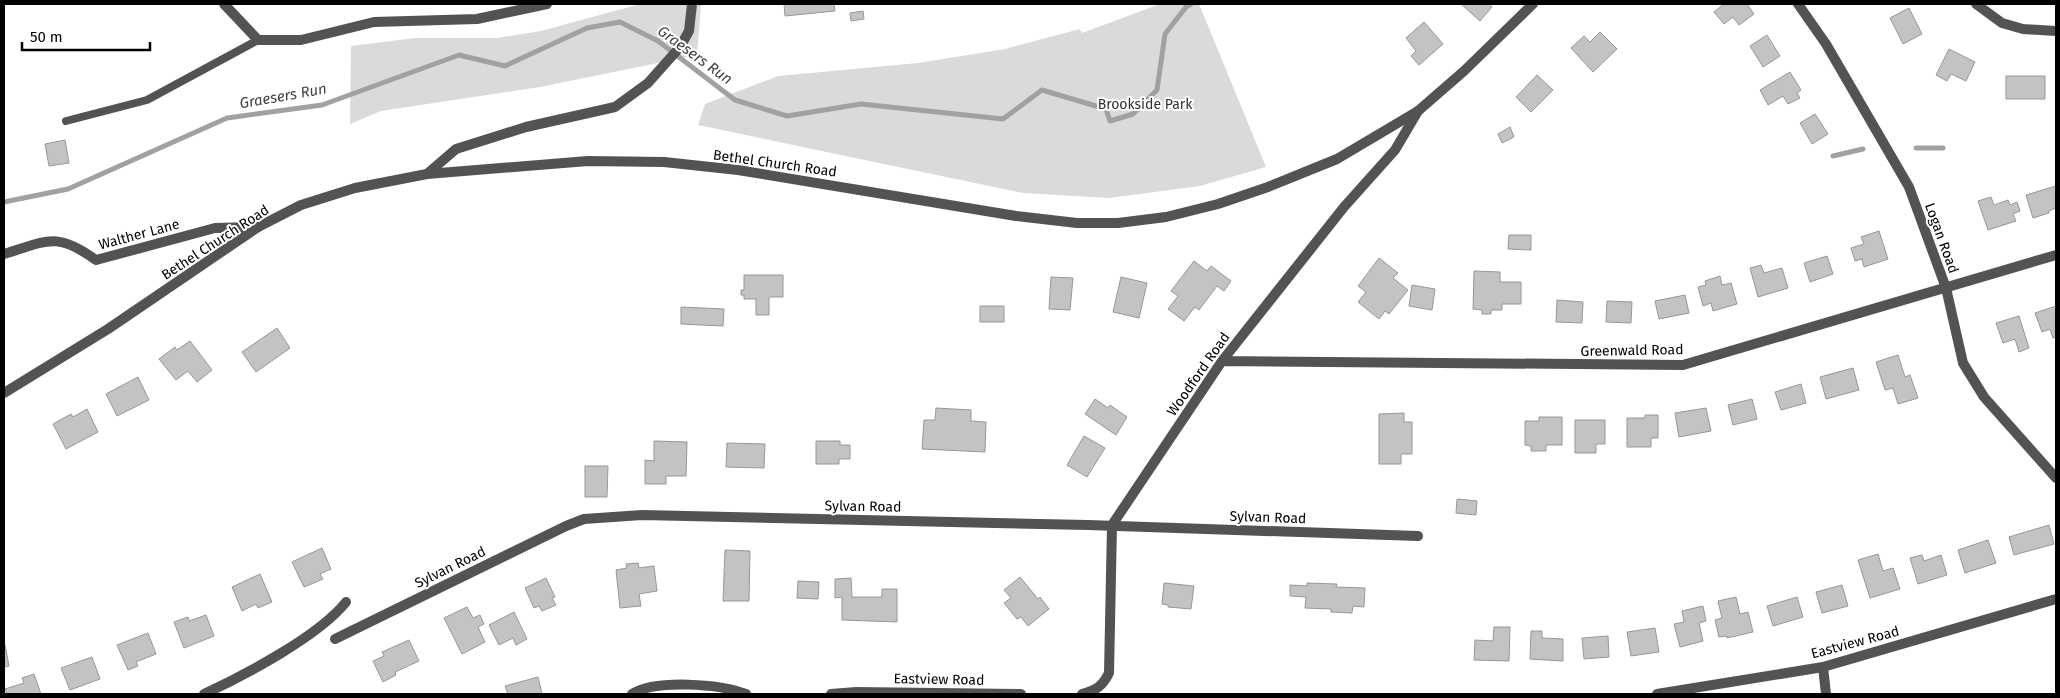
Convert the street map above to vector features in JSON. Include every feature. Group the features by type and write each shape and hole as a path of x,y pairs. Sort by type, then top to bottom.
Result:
{"street":[{"path":"224,4 258,40 301,40 374,22 477,19 547,4"},
{"path":"427,174 456,149 526,127 615,107 648,83 680,47 689,30 692,4"},
{"name":"Bethel Church Road","path":"4,393 108,329 258,227 301,205 356,188 427,174 588,161 664,162 738,170 1016,216 1077,223 1118,223 1166,216 1218,204 1268,187 1337,159 1418,111 1464,71 1534,4"},
{"name":"Logan Road","path":"1798,4 1826,44 1908,187 1946,288 1963,363 1984,397 2056,478"},
{"path":"1976,4 2002,23 2023,29 2056,31"},
{"name":"Woodford Road","path":"1112,526 1222,361 1344,207 1395,150 1418,111"},
{"name":"Walther Lane","path":"4,254 47,240 64,241 81,249 96,260 215,228 258,227"},
{"name":"Greenwald Road","path":"1222,361 1683,365 2056,255"},
{"name":"Sylvan Road","path":"335,639 566,526 592,518 671,515 1418,536"},
{"path":"1082,694 1096,691 1104,684 1108,673 1112,526"},
{"name":"Eastview Road","path":"1657,694 1823,666 2056,599"},
{"path":"204,694 236,679 299,641 336,614 346,602"},
{"path":"1823,666 1826,694"},
{"path":"632,694 636,691 666,686 696,684 732,689 746,694"},
{"name":"Eastview Road","path":"831,694 1021,694"}],"lane":[{"path":"66,121 146,100 258,40"}],"green space":[{"path":"640,4 701,4 697,55 540,87 381,111 350,124 351,46 415,38 497,38 541,31"},
{"name":"Brookside Park","path":"1160,4 1199,4 1266,167 1200,186 1109,198 1023,193 698,125 705,104 778,76 918,63 1005,49 1080,29 1082,33"}],"building":[{"path":"784,4 834,4 835,11 785,16"},
{"path":"1461,4 1488,4 1492,7 1480,21"},
{"path":"1724,4 1747,4 1754,14 1739,25 1733,17 1724,24 1714,12"},
{"path":"1909,8 1922,34 1903,44 1890,18"},
{"path":"863,11 864,19 851,21 850,13"},
{"path":"1424,22 1443,44 1419,65 1411,56 1416,51 1406,38"},
{"path":"1600,32 1617,49 1593,72 1571,48 1584,36 1590,42"},
{"path":"1767,35 1780,56 1763,67 1750,46"},
{"path":"1949,49 1975,62 1966,81 1951,74 1947,81 1936,75"},
{"path":"1790,72 1801,90 1797,93 1800,98 1788,104 1783,96 1768,105 1760,90"},
{"path":"1537,75 1553,90 1531,112 1516,97"},
{"path":"2006,76 2045,76 2045,99 2006,99"},
{"path":"1815,114 1828,134 1812,144 1800,123"},
{"path":"1510,127 1514,137 1502,143 1498,134"},
{"path":"65,140 69,163 49,166 45,144"},
{"path":"2056,186 2056,208 2049,211 2049,213 2033,218 2026,195"},
{"path":"1991,197 1994,205 2008,200 2010,205 2017,202 2020,211 2013,214 2016,221 1988,230 1978,201"},
{"path":"1879,231 1888,259 1864,267 1862,259 1855,261 1851,248 1864,244 1861,237"},
{"path":"1509,235 1531,235 1531,250 1508,249"},
{"path":"1827,256 1833,274 1810,282 1804,263"},
{"path":"1379,258 1398,273 1393,278 1408,290 1389,314 1385,311 1379,319 1358,302 1366,292 1358,286"},
{"path":"1194,261 1207,271 1211,266 1231,281 1224,291 1217,286 1199,310 1195,307 1184,321 1168,309 1178,296 1171,291"},
{"path":"1761,265 1764,273 1782,268 1788,288 1758,297 1750,268"},
{"path":"1474,271 1500,272 1500,282 1521,282 1521,304 1502,304 1502,310 1491,310 1491,314 1482,314 1482,310 1473,309"},
{"path":"744,275 783,275 783,297 769,297 769,315 756,315 756,299 744,299 744,295 741,295 741,290 744,290"},
{"path":"1720,276 1722,285 1731,283 1737,304 1713,311 1711,303 1703,306 1698,287 1706,285 1705,281"},
{"path":"1051,277 1073,278 1070,310 1049,309"},
{"path":"1121,277 1147,283 1139,318 1113,312"},
{"path":"1412,285 1435,289 1432,310 1409,306"},
{"path":"1685,295 1689,313 1659,319 1655,301"},
{"path":"1557,300 1583,302 1582,323 1556,322"},
{"path":"1607,301 1632,302 1631,323 1606,322"},
{"path":"980,306 1004,306 1004,322 980,322"},
{"path":"2056,306 2056,337 2053,338 2050,329 2042,332 2035,313"},
{"path":"681,307 724,309 723,326 681,324"},
{"path":"2019,316 2029,348 2019,352 2015,339 2003,343 1996,323"},
{"path":"277,328 290,348 256,372 242,352"},
{"path":"190,341 212,370 197,382 188,371 176,380 159,359 175,347 177,350"},
{"path":"1898,355 1905,377 1910,375 1918,398 1898,404 1893,388 1885,390 1876,362"},
{"path":"1853,368 1859,390 1826,399 1820,377"},
{"path":"138,377 149,400 117,416 106,394"},
{"path":"1801,384 1806,403 1781,410 1775,392"},
{"path":"1095,399 1108,408 1110,405 1127,417 1116,435 1085,414"},
{"path":"1752,399 1757,419 1733,425 1728,405"},
{"path":"936,408 971,410 971,421 986,422 985,452 922,449 924,420 935,420"},
{"path":"1706,408 1711,431 1679,437 1675,413"},
{"path":"87,409 98,432 66,449 53,424 71,414 73,417"},
{"path":"1404,413 1404,422 1412,422 1412,454 1401,454 1401,464 1379,464 1379,414"},
{"path":"1645,415 1658,415 1658,438 1651,438 1651,447 1627,447 1627,418 1645,418"},
{"path":"1539,417 1562,417 1562,445 1546,445 1546,451 1531,451 1531,446 1525,445 1525,421 1539,421"},
{"path":"1575,420 1605,420 1605,444 1596,444 1596,453 1575,453"},
{"path":"1084,436 1105,448 1087,477 1067,465"},
{"path":"654,441 687,442 686,476 666,476 666,484 645,484 645,460 654,461"},
{"path":"816,441 840,441 840,445 850,445 850,459 839,459 839,464 816,464"},
{"path":"727,443 765,444 764,468 726,467"},
{"path":"585,466 608,466 607,497 585,497"},
{"path":"1457,499 1477,501 1476,515 1456,513"},
{"path":"2049,525 2054,544 2014,555 2009,537"},
{"path":"1988,540 1996,563 1965,573 1958,550"},
{"path":"322,548 331,569 320,574 323,579 304,587 292,562"},
{"path":"725,550 750,551 749,601 723,601"},
{"path":"1878,554 1883,571 1893,568 1900,589 1870,598 1858,560"},
{"path":"1922,555 1924,561 1941,555 1947,575 1918,584 1910,558"},
{"path":"638,563 639,568 654,566 657,591 639,594 641,606 620,608 616,570 627,568 626,564"},
{"path":"260,574 272,602 258,608 256,604 242,611 232,587"},
{"path":"1020,577 1049,609 1028,626 1021,617 1017,619 1004,603 1011,598 1004,590"},
{"path":"546,578 555,597 552,598 556,605 542,611 539,606 534,608 525,588"},
{"path":"851,578 852,597 882,597 882,589 897,589 897,622 842,620 842,597 835,598 835,579"},
{"path":"798,581 819,582 818,599 797,598"},
{"path":"1164,583 1194,586 1191,609 1168,607 1168,605 1162,604"},
{"path":"1307,583 1337,584 1336,587 1365,588 1364,607 1353,606 1352,613 1331,612 1331,609 1305,608 1306,597 1290,596 1290,585 1307,586"},
{"path":"1842,585 1848,606 1822,613 1816,592"},
{"path":"1736,597 1740,614 1748,612 1753,632 1727,638 1727,636 1719,637 1715,620 1722,618 1718,601"},
{"path":"1797,597 1803,617 1773,626 1767,606"},
{"path":"1703,606 1706,621 1699,623 1703,641 1680,647 1674,624 1684,622 1682,611"},
{"path":"467,607 473,618 480,615 484,624 478,627 485,642 462,654 444,618"},
{"path":"514,612 527,639 516,645 513,638 499,645 489,625"},
{"path":"206,615 214,636 184,648 174,622 188,617 189,621"},
{"path":"1494,627 1510,627 1509,661 1474,660 1475,640 1493,641"},
{"path":"1655,628 1659,652 1631,656 1627,632"},
{"path":"1531,631 1542,631 1542,638 1563,639 1563,661 1530,659"},
{"path":"148,633 156,654 136,662 138,666 128,670 117,645"},
{"path":"1608,636 1609,657 1584,659 1582,638"},
{"path":"409,640 419,661 395,672 396,675 383,682 373,661 384,656 382,652"},
{"path":"4,646 9,666 4,667"},
{"path":"92,657 100,679 70,690 61,668"},
{"path":"34,674 41,694 7,694 5,689 24,683 22,678"},
{"path":"538,677 542,694 508,694 505,686"}],"waterway":[{"name":"Graesers Run","path":"4,202 68,189 227,118 322,105 459,55 505,66 587,28 620,22 658,41 735,100 787,116 861,104 1003,119 1042,90 1106,109 1110,121 1133,114 1157,90 1165,34 1186,7 1191,4"},
{"path":"1916,148 1943,148"},
{"path":"1833,156 1863,149"}]}
